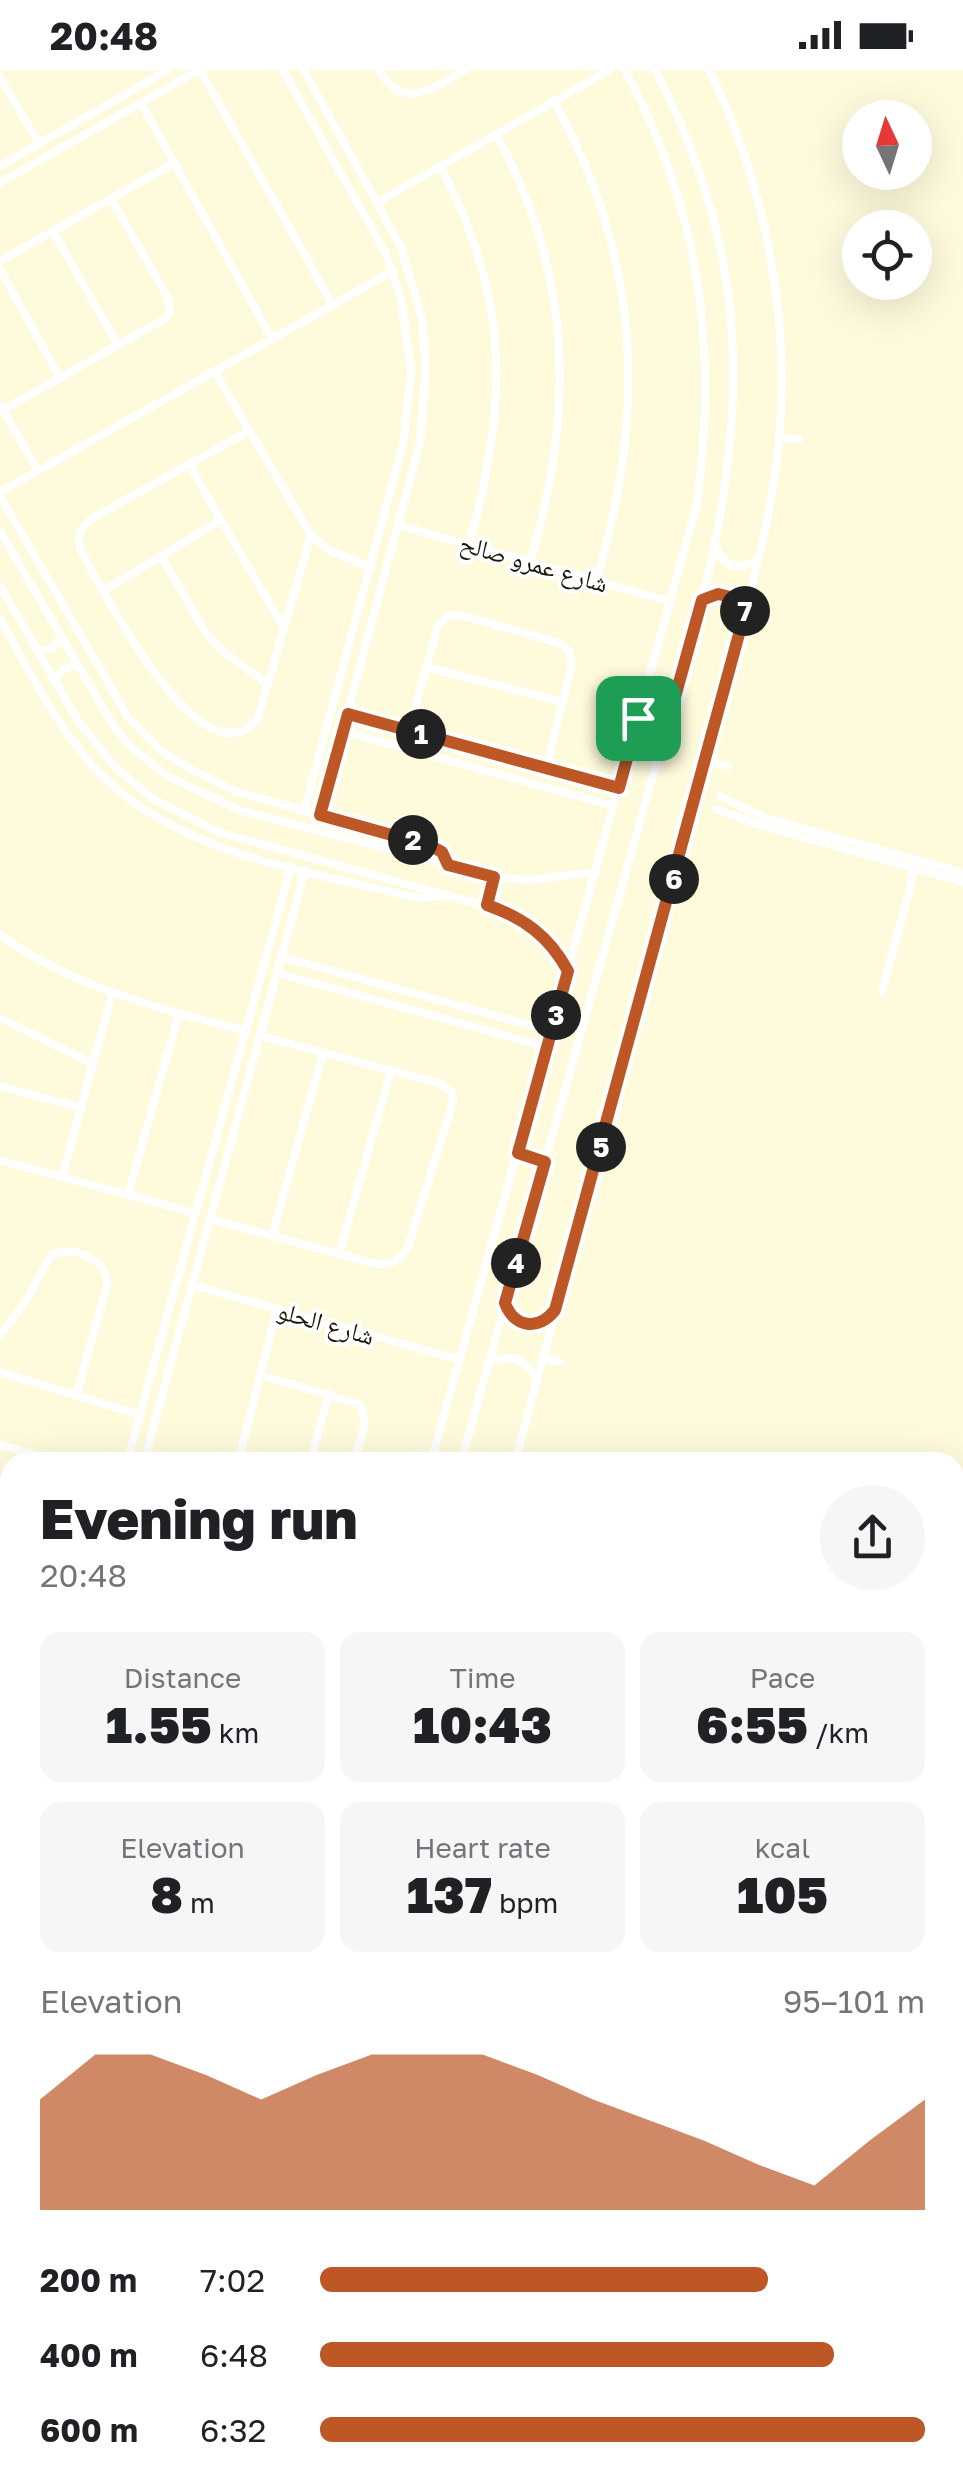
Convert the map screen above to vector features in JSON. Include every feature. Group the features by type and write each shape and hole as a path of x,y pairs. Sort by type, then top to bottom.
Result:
{"street":[{"path":"0,166 168,70"},
{"path":"0,184 200,70 333,305"},
{"path":"283,70 376,233 393,271 406,325 410,393 404,440 304,811"},
{"path":"304,70 378,202 410,270 425,344 424,418 320,815"},
{"path":"379,70 394,89 415,94 465,70"},
{"path":"378,202 608,70"},
{"path":"435,1452 697,504 707,381 704,323 689,228 660,142 625,70"},
{"path":"464,1452 702,600 732,450 735,400 731,310 714,221 686,136 655,70"},
{"path":"518,1452 760,555 780,438 777,306 768,254 747,166 708,70"},
{"path":"0,78 39,144"},
{"path":"554,101 573,134 606,221 615,251 625,323 629,415 625,456 596,581"},
{"path":"141,103 272,339"},
{"path":"84,118 92,131"},
{"path":"496,134 529,203 558,320 558,440 530,562"},
{"path":"336,161 350,152"},
{"path":"0,261 174,162"},
{"path":"440,166 483,264 498,368 494,440 469,545"},
{"path":"38,471 1,408 166,318 171,305 111,198"},
{"path":"53,231 118,345"},
{"path":"0,269 60,378"},
{"path":"393,271 0,494 128,717 176,762 246,794 431,846 442,852 448,865"},
{"path":"214,372 311,535 329,550 370,567"},
{"path":"249,431 93,518 81,529 79,545 166,690 207,723 231,734 251,726 258,718 311,535"},
{"path":"780,438 799,439"},
{"path":"189,464 284,628"},
{"path":"104,590 221,520"},
{"name":"شارع عمرو صالح","path":"398,525 670,602"},
{"path":"0,531 114,727 149,763 186,787 239,810 494,877 564,878 596,872"},
{"path":"8,547 24,537"},
{"path":"716,544 721,558 734,566 748,565 760,555"},
{"path":"161,556 206,635 225,654 268,684"},
{"path":"0,586 54,681 99,748 116,768 156,800 177,814 238,838 514,914 538,930 557,950 568,971"},
{"path":"702,600 727,594 745,612"},
{"path":"409,730 441,621 450,615 460,615 565,646 572,663 546,768"},
{"path":"0,619 88,760 119,792 154,818 179,832 233,851 305,870 419,898 449,894"},
{"path":"354,628 369,632"},
{"path":"37,651 52,649 62,638"},
{"path":"54,681 64,670 78,664"},
{"path":"426,667 563,702"},
{"path":"348,714 619,788"},
{"path":"638,718 667,726"},
{"path":"342,731 614,806"},
{"path":"88,760 99,748"},
{"path":"706,760 728,766"},
{"path":"311,785 327,790"},
{"path":"239,810 246,794"},
{"path":"720,796 763,817 963,882"},
{"path":"716,808 760,825 963,873"},
{"path":"233,851 238,838"},
{"path":"882,992 914,864"},
{"path":"130,1452 290,866"},
{"path":"147,1452 305,870"},
{"path":"487,905 494,877"},
{"path":"283,894 298,898"},
{"path":"0,935 63,974 112,994 245,1031"},
{"path":"282,957 552,1032"},
{"path":"277,974 547,1047"},
{"path":"62,1177 112,994"},
{"path":"128,1195 178,1013"},
{"path":"0,1018 94,1064"},
{"path":"210,1219 381,1265 399,1260 405,1252 453,1102 452,1092 444,1085 260,1036"},
{"path":"272,1236 323,1053"},
{"path":"339,1254 391,1070"},
{"path":"0,1086 82,1108"},
{"path":"218,1130 233,1134"},
{"path":"518,1153 545,1162"},
{"path":"0,1160 195,1213"},
{"path":"0,1336 51,1255 65,1251 101,1264 106,1270 107,1286 76,1396"},
{"name":"شارع الحلو","path":"192,1285 460,1360"},
{"path":"505,1303 517,1322 528,1325 538,1324 555,1310"},
{"path":"241,1452 277,1309"},
{"path":"488,1364 508,1357 518,1359 527,1364 536,1382"},
{"path":"543,1358 560,1362"},
{"path":"0,1372 140,1415"},
{"path":"260,1375 354,1401 364,1410 365,1422 357,1452"},
{"path":"313,1452 329,1394"},
{"path":"0,1445 26,1452"}],"route":[{"path":"718,594 735,598 745,612 616,1096 555,1310 548,1319 528,1325 517,1322 505,1303 545,1162 518,1153 568,971 557,950 538,930 514,914 487,905 494,877 448,865 442,852 431,846 320,815 348,714 619,788 638,718 667,726 702,600 718,594"}]}
